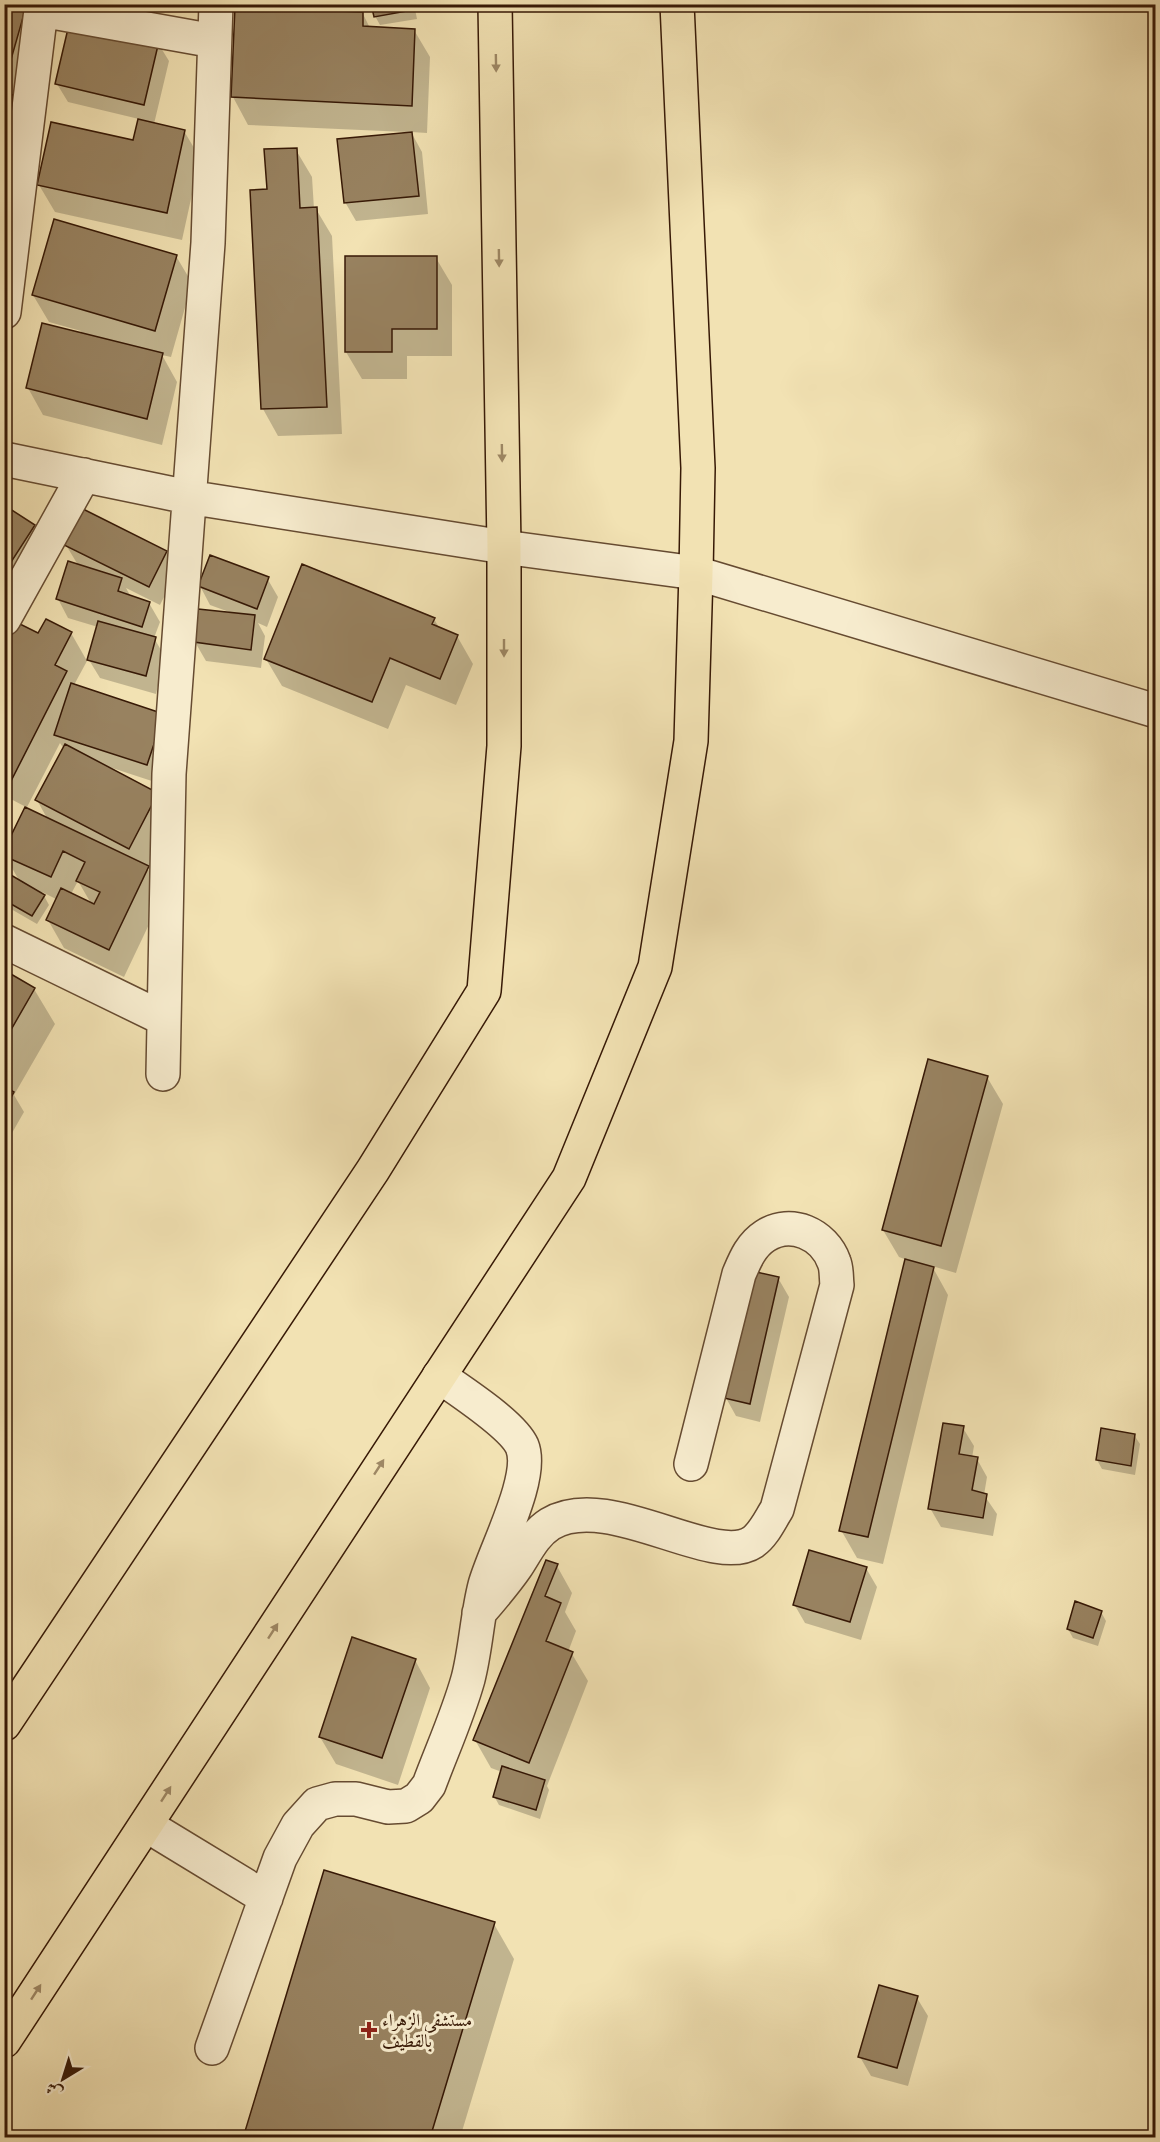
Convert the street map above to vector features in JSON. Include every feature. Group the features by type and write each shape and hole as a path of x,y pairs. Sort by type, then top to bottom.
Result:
{"main road":[{"path":"4,1724 373,1170 484,991 504,746 504,547 495,4"},
{"path":"4,2041 569,1178 654,967 691,741 696,573 698,468 677,4"}],"street":[{"path":"163,1074 162,1017 169,774 208,243 216,4"},
{"path":"4,312 40,10 214,41"},
{"path":"4,459 188,497 504,547 696,573 1155,711"},
{"path":"4,619 84,475"},
{"path":"4,941 162,1017"},
{"path":"479,1613 506,1580 536,1537 550,1524 566,1518 604,1515 704,1543 737,1548 752,1542 764,1531 777,1509 837,1285 835,1263 828,1250 815,1235 792,1228 766,1235 750,1250 739,1274 692,1464"},
{"path":"212,2048 280,1858 298,1825 317,1804 335,1799 356,1799 388,1807 406,1806 419,1798 429,1785 467,1680 485,1584 521,1486 525,1463 522,1446 512,1434 500,1422 439,1376"},
{"path":"146,1825 266,1898"}],"building":[{"path":"4,4 26,7 4,84"},
{"path":"371,4 412,4 413,10 374,17"},
{"path":"235,7 363,12 363,26 415,29 412,106 231,97"},
{"path":"70,20 159,41 144,105 55,84"},
{"path":"4,93 22,97 4,161"},
{"path":"138,119 185,130 167,213 37,185 51,122 133,140"},
{"path":"412,132 419,196 344,203 337,139"},
{"path":"297,148 300,208 317,207 327,407 261,409 250,190 267,189 264,149"},
{"path":"54,219 177,255 155,331 32,295"},
{"path":"345,256 437,256 437,329 392,329 392,352 345,352"},
{"path":"42,323 163,353 147,419 26,388"},
{"path":"4,505 35,525 4,573"},
{"path":"83,509 167,551 149,587 64,545"},
{"path":"210,555 269,577 257,609 198,586"},
{"path":"68,561 122,578 118,591 150,602 142,627 56,599"},
{"path":"302,564 435,618 432,624 458,635 440,679 390,658 372,702 264,659"},
{"path":"198,609 255,615 251,650 194,642"},
{"path":"46,619 72,632 55,665 67,671 11,781 4,778 4,639 14,621 38,633"},
{"path":"98,621 156,637 146,676 87,660"},
{"path":"71,683 164,714 147,765 54,735"},
{"path":"65,744 158,793 129,849 35,800"},
{"path":"25,807 149,866 109,950 46,920 61,888 94,904 100,892 76,881 85,862 63,851 51,877 4,856 4,850"},
{"path":"4,871 45,895 32,916 4,900"},
{"path":"4,970 35,988 4,1042"},
{"path":"928,1059 988,1076 941,1246 882,1230"},
{"path":"4,1086 14,1092 4,1110"},
{"path":"905,1259 934,1267 868,1537 839,1531"},
{"path":"752,1271 779,1277 750,1404 724,1398"},
{"path":"943,1423 964,1426 959,1454 978,1457 972,1490 987,1494 983,1518 928,1509"},
{"path":"1101,1428 1135,1434 1131,1466 1096,1460"},
{"path":"809,1550 867,1567 850,1622 793,1605"},
{"path":"546,1560 558,1564 545,1596 561,1603 546,1641 573,1652 529,1763 473,1740"},
{"path":"1075,1601 1102,1611 1093,1638 1067,1629"},
{"path":"352,1637 416,1659 382,1758 319,1737"},
{"path":"502,1766 545,1780 536,1810 493,1797"},
{"name":"مستشفى الزهراء بالقطيف","path":"324,1870 495,1922 430,2138 243,2138"},
{"path":"879,1985 918,1996 897,2068 858,2057"}],"place":[{"name":"مستشفى الزهراء بالقطيف","path":"369,2030"}]}
